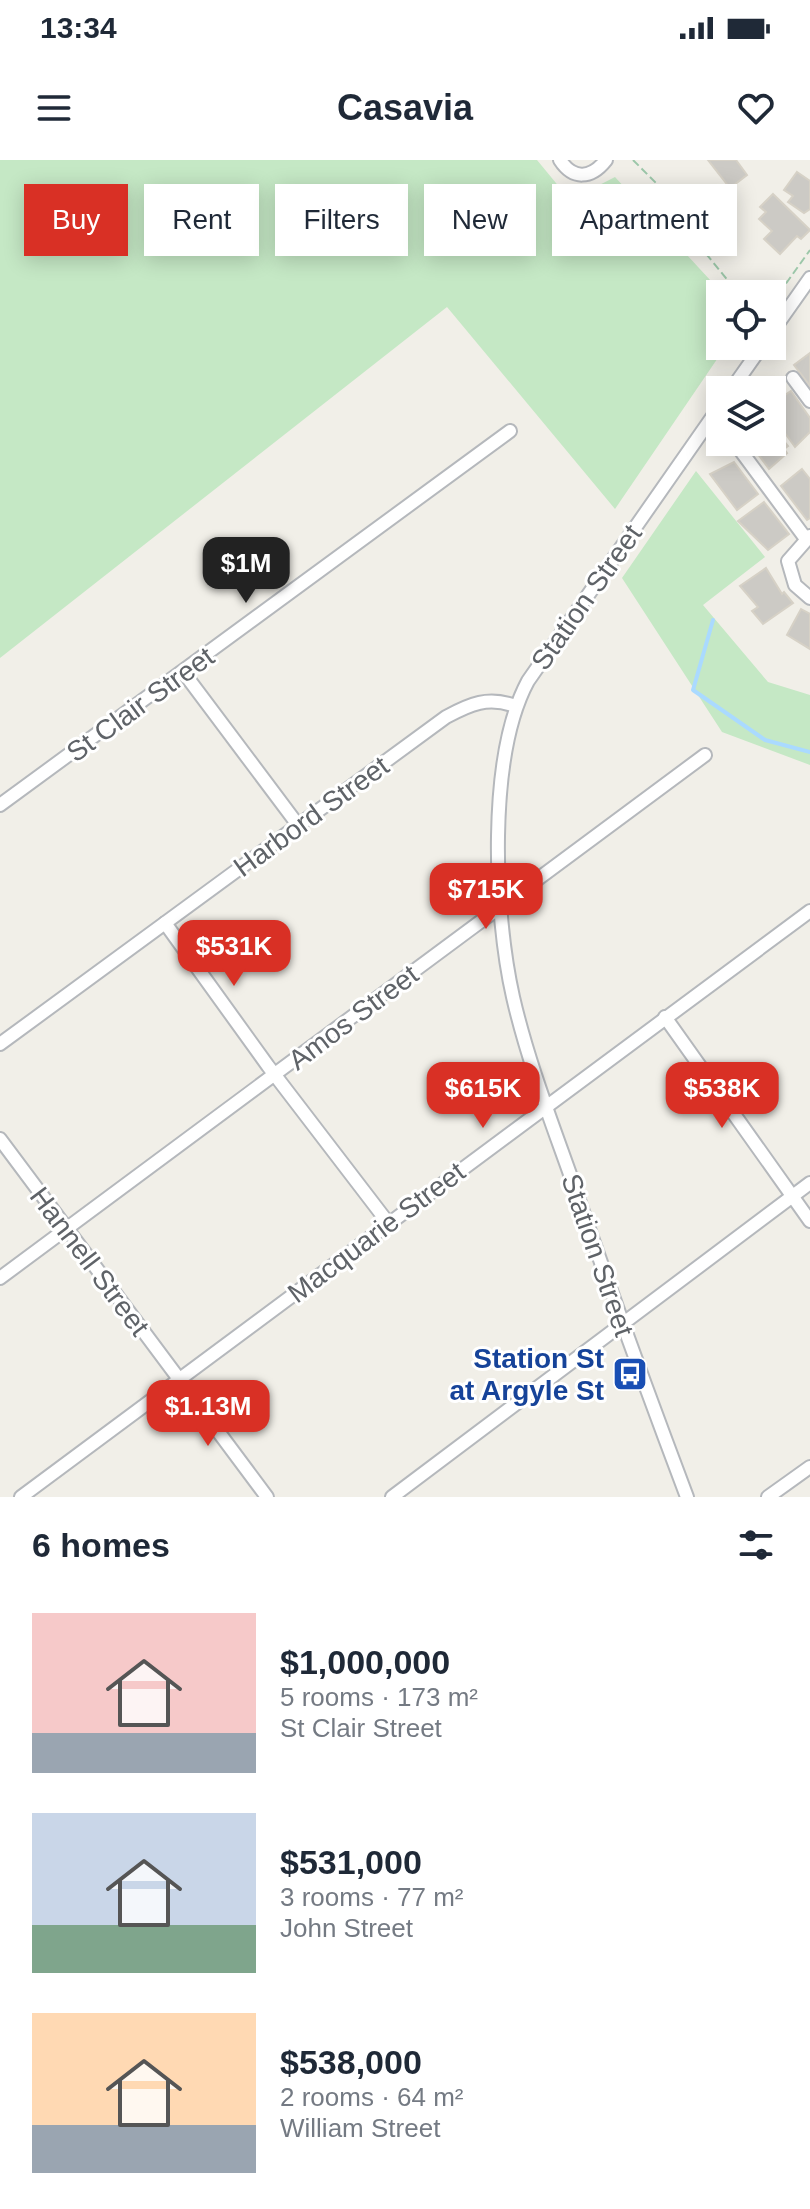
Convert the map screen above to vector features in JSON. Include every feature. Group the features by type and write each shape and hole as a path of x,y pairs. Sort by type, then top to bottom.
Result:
{"street":[{"path":"560,160 576,176 587,174 606,160"},
{"path":"786,312 810,278"},
{"path":"793,378 810,401"},
{"name":"Station Street","path":"687,1497 622,1325 513,1000 502,906 500,779 515,706 551,647 706,426"},
{"name":"St Clair Street","path":"0,805 510,431"},
{"path":"745,456 808,538 788,561 795,585 810,598"},
{"path":"184,673 298,825"},
{"name":"Harbord Street","path":"0,1044 446,717 481,701 497,700 515,706"},
{"name":"Amos Street","path":"0,1278 705,755"},
{"name":"Macquarie Street","path":"21,1497 810,911"},
{"path":"165,923 274,1075 389,1224"},
{"path":"665,1017 810,1221"},
{"name":"Hannell Street","path":"0,1139 267,1497"},
{"path":"392,1497 810,1183"},
{"path":"768,1497 810,1467"}],"path":[{"path":"633,160 664,191 676,217 728,280"},
{"path":"786,283 810,250"}],"green space":[{"path":"0,160 537,160 557,184 552,184 552,256 688,256 710,280 706,280 706,360 716,360 615,509 447,307 0,658"},
{"path":"615,177 621,184 601,184"},
{"path":"696,471 765,557 703,605 768,682 810,695 810,765 722,732 622,578"}],"building":[{"path":"708,160 736,160 747,175 735,184 727,184"},
{"path":"797,172 810,181 810,209 804,213 788,202 793,196 784,190"},
{"path":"773,194 810,230 801,239 797,236 780,254 764,239 772,231 759,219 766,212 760,207"},
{"path":"810,353 810,386 794,365"},
{"path":"791,391 810,418 810,432 795,447 786,434 786,394"},
{"path":"759,456 784,456 769,469"},
{"path":"734,462 758,494 737,510 710,474"},
{"path":"802,469 810,479 810,518 807,520 781,486"},
{"path":"764,502 789,534 768,550 738,521"},
{"path":"766,568 782,594 784,592 793,603 763,624 752,611 758,607 740,586"},
{"path":"801,609 810,614 810,649 787,635"}],"waterway":[{"path":"713,620 693,690 765,740 810,752"}],"place":[{"name":"Station St at Argyle St","path":"630,1374"}]}
